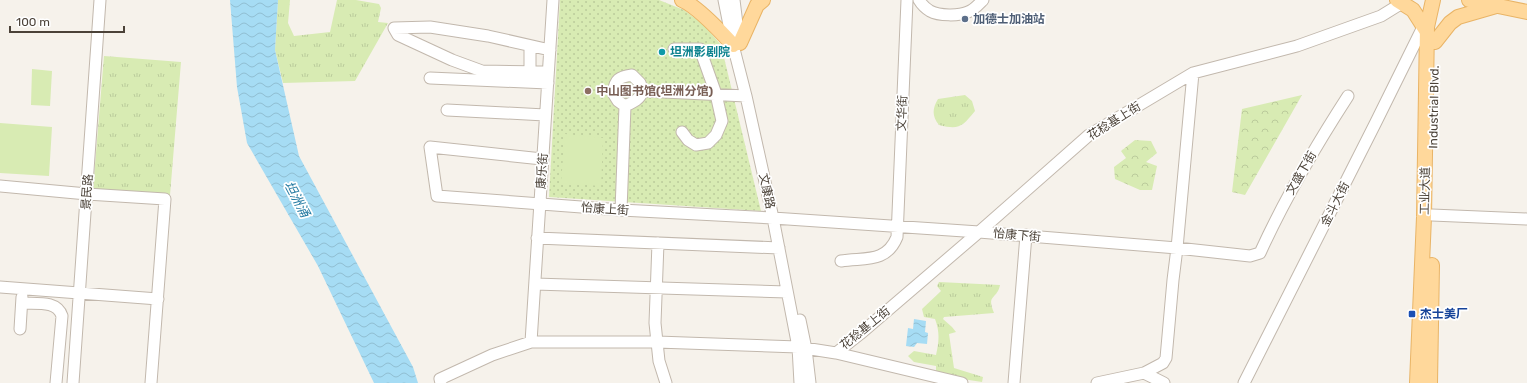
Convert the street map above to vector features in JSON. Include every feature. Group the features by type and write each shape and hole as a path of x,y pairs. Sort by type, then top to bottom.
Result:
{"main road":[{"path":"682,0 700,13 736,44 757,5 763,0"},
{"name":"工业大道","path":"1417,383 1424,217 1428,33 1433,0"},
{"name":"Industrial Blvd.","path":"1430,383 1432,216 1428,33 1441,0"},
{"path":"1469,0 1527,12"},
{"path":"1400,2 1413,10 1428,33 1450,23 1458,17 1496,6"}],"street":[{"name":"景民路","path":"73,383 100,0"},
{"name":"康乐街","path":"531,342 553,0"},
{"name":"文康路","path":"724,0 736,44 746,96 777,218 779,248 787,292 802,348 800,383"},
{"path":"734,0 736,44 777,218 810,383"},
{"name":"文华街","path":"841,261 876,258 894,244 897,237 907,0"},
{"path":"919,0 923,6 931,12 938,14 968,13 983,0"},
{"name":"花稔基上街","path":"836,352 860,334 979,232 1089,135 1192,73 1297,46 1381,16 1400,2"},
{"path":"548,77 530,72 482,71 452,60 398,35 394,28 430,27 488,36 550,50"},
{"name":"金斗大街","path":"1244,383 1376,122 1428,33"},
{"path":"530,46 530,72"},
{"path":"674,49 700,50 716,94 722,121 716,135 708,143 696,145 688,140 682,132"},
{"path":"1097,383 1144,373 1163,363 1166,358 1192,73"},
{"path":"632,75 640,82 643,91 640,97 634,102 625,106 618,101 613,93 614,85 621,77 632,75"},
{"path":"430,78 548,77"},
{"path":"643,91 746,96"},
{"name":"文盛下街","path":"1260,253 1279,212 1320,140 1348,96"},
{"path":"621,210 625,106"},
{"path":"447,110 545,115"},
{"name":"怡康上街","path":"542,159 430,147 437,196 621,210 777,218"},
{"path":"0,186 86,194 165,199 151,383"},
{"path":"1432,216 1527,219"},
{"name":"怡康下街","path":"777,218 1026,235 1250,256 1260,253"},
{"path":"1014,383 1026,235"},
{"path":"537,238 779,248"},
{"path":"658,243 655,323 659,361 666,383"},
{"path":"535,284 787,292"},
{"path":"0,287 158,299"},
{"path":"20,329 23,289"},
{"path":"22,303 52,305 57,307 61,312 62,316 56,383"},
{"path":"441,383 440,379 485,358 531,342 657,342 802,348 836,352 962,383"},
{"path":"58,354 75,356"},
{"path":"1144,373 1164,383"}],"green space":[{"path":"278,0 290,0 288,23 294,36 330,32 337,0 356,0 379,4 381,8 378,22 388,23 355,81 283,83 275,50"},
{"path":"560,0 659,0 684,10 704,25 721,45 761,211 549,197"},
{"path":"104,56 181,62 170,195 93,189"},
{"path":"32,69 52,71 50,106 31,105"},
{"path":"965,95 972,101 975,111 971,116 960,126 951,127 939,125 934,115 935,106 938,99"},
{"path":"1302,95 1245,195 1232,192 1242,109"},
{"path":"0,123 52,127 49,176 0,173"},
{"path":"565,134 603,138 601,186 561,183"},
{"path":"1135,140 1151,141 1157,153 1146,162 1157,166 1152,190 1140,190 1115,179 1114,167 1126,158 1121,151"},
{"path":"939,282 1000,285 999,290 991,303 994,313 944,317 943,319 956,332 949,334 954,368 983,377 982,382 943,376 936,373 936,366 914,362 908,356 914,351 936,355 938,346 937,324 935,319 924,317 922,309 941,291 937,286"}],"water":[{"name":"坦洲涌","path":"230,0 278,0 275,50 299,156 413,367 418,383 374,383 318,266 247,143 237,87"},
{"path":"914,319 926,321 925,332 928,333 927,344 917,343 914,347 906,346 908,328 913,329"}],"place":[{"name":"加德士加油站","path":"965,19"},
{"name":"坦洲影剧院","path":"662,52"},
{"name":"中山图书馆(坦洲分馆)","path":"588,91"},
{"name":"杰士美厂","path":"1412,314"}]}
